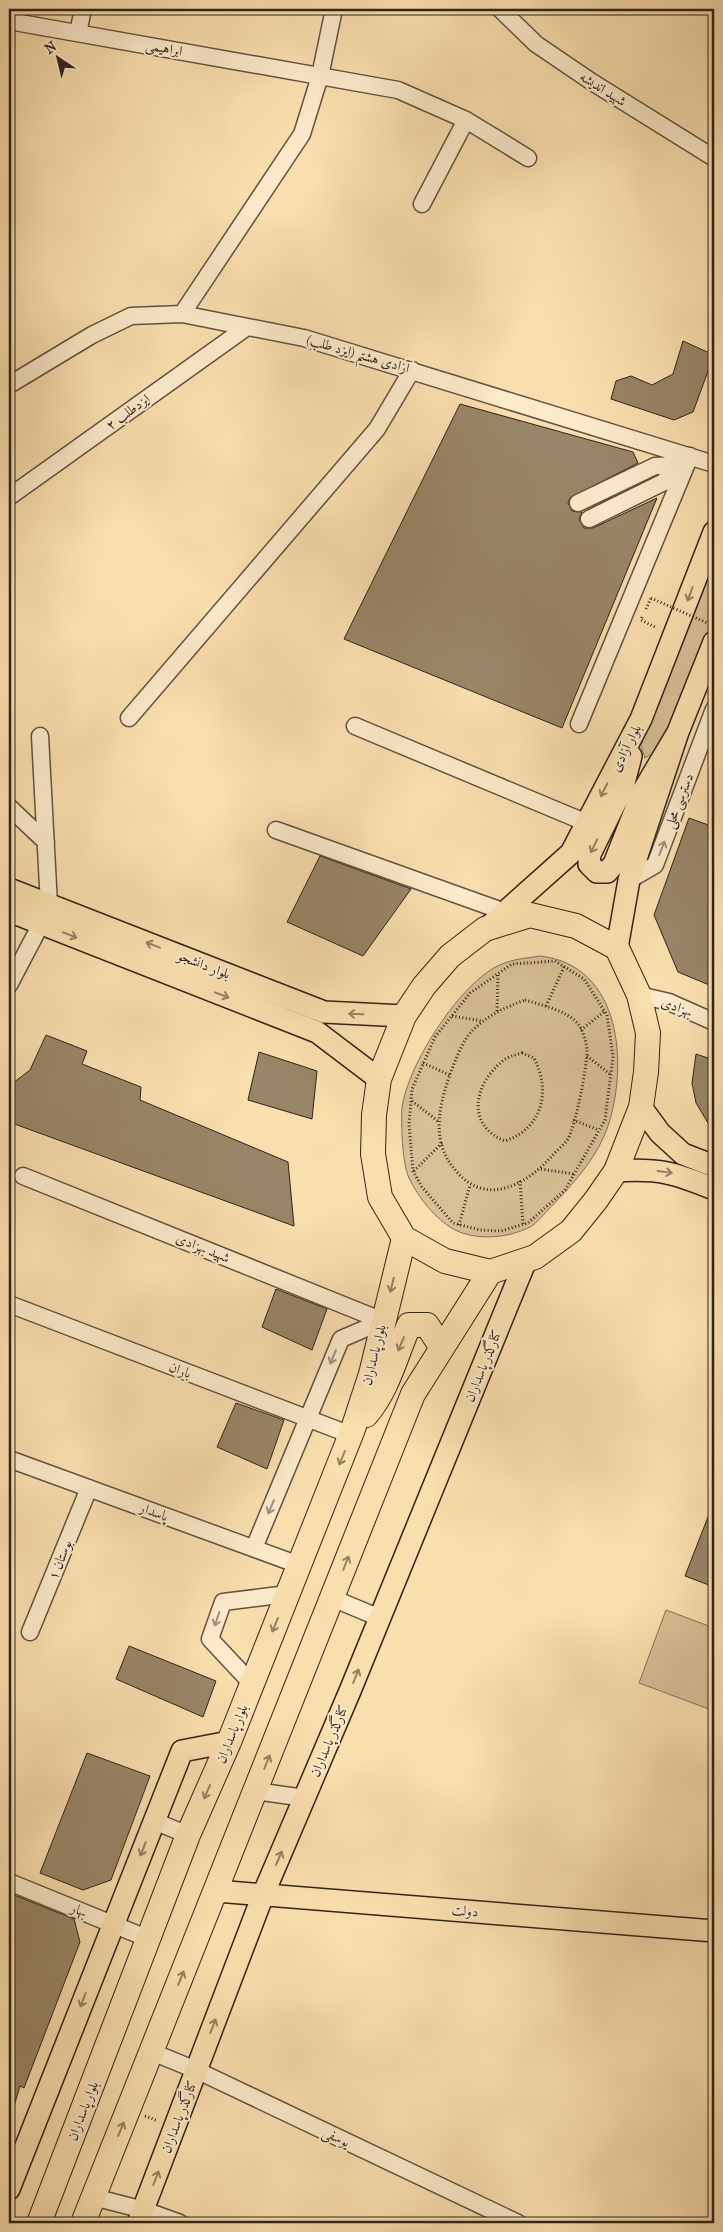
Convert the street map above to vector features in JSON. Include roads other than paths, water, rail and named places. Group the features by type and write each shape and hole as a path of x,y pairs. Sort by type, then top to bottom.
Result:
{"highway":[{"path":"530,915 576,926 617,948 639,996 648,1033 641,1107 616,1171 596,1200 571,1231 535,1258 490,1272 445,1260 404,1238 380,1197 373,1154 374,1114 379,1079 404,1016 450,956 485,929 530,915"},
{"name":"بلوار پاسداران","path":"39,2223 188,1834 229,1742 352,1432 371,1374 404,1238"},
{"path":"83,2223 413,1394 490,1272"},
{"path":"352,1432 374,1406 387,1381 409,1325 427,1325 442,1348"}],"main road":[{"name":"بلوار آزادی","path":"485,929 571,853 641,719 714,532"},
{"path":"617,948 629,880 678,732 714,642"},
{"path":"641,719 623,786 590,854 589,864 597,872 607,872 612,868 643,791 678,732"},
{"name":"بلوار دانشجو","path":"9,889 45,914 317,1032 379,1079"},
{"name":"بلوار دانشجو","path":"9,911 45,914 324,1012 404,1016"},
{"path":"641,1107 660,1133 683,1154 714,1166"},
{"path":"616,1171 646,1169 674,1173 714,1189"},
{"name":"کنارگذر پاسداران","path":"141,2217 263,1895 380,1618 526,1260"},
{"path":"9,2189 182,1750 229,1742"},
{"name":"دولت","path":"216,1891 714,1931"}],"street":[{"path":"78,33 83,9"},
{"path":"182,314 302,134 320,76 334,9"},
{"name":"شهید اندیشه","path":"500,9 544,50 714,158"},
{"name":"ابراهیمی","path":"9,21 398,90 466,120 528,158"},
{"path":"422,204 466,120"},
{"name":"آزادی هشتم (ایزد طلب)","path":"9,385 92,335 131,316 182,314 304,338 714,464"},
{"name":"ایزدطلب ۲","path":"9,497 247,327"},
{"path":"129,718 378,430 412,370"},
{"path":"589,518 664,482 676,465 690,456"},
{"path":"579,724 690,456"},
{"path":"578,503 655,466 676,465"},
{"path":"691,700 714,709"},
{"name":"دسترسی محلی","path":"629,880 655,865 714,709"},
{"path":"355,726 587,823"},
{"path":"9,985 45,914 46,842 40,736"},
{"path":"9,807 46,842"},
{"path":"276,830 505,912"},
{"name":"بهزادی","path":"639,996 669,1002 714,1022"},
{"name":"شهید بهزادی","path":"23,1176 384,1321"},
{"name":"باران","path":"9,1304 308,1419 352,1432"},
{"path":"254,1548 341,1339 384,1321"},
{"name":"پاسدار","path":"9,1459 300,1565"},
{"name":"بوستان ۱","path":"30,1632 89,1488"},
{"path":"252,1684 210,1639 223,1602 288,1594"},
{"path":"332,1598 380,1618"},
{"path":"256,1791 305,1798"},
{"path":"154,1821 188,1834"},
{"name":"بهار","path":"9,1882 149,1939"},
{"name":"یوسفی","path":"152,2052 196,2070 518,2223"},
{"path":"93,2197 141,2217 180,2223"}]}
